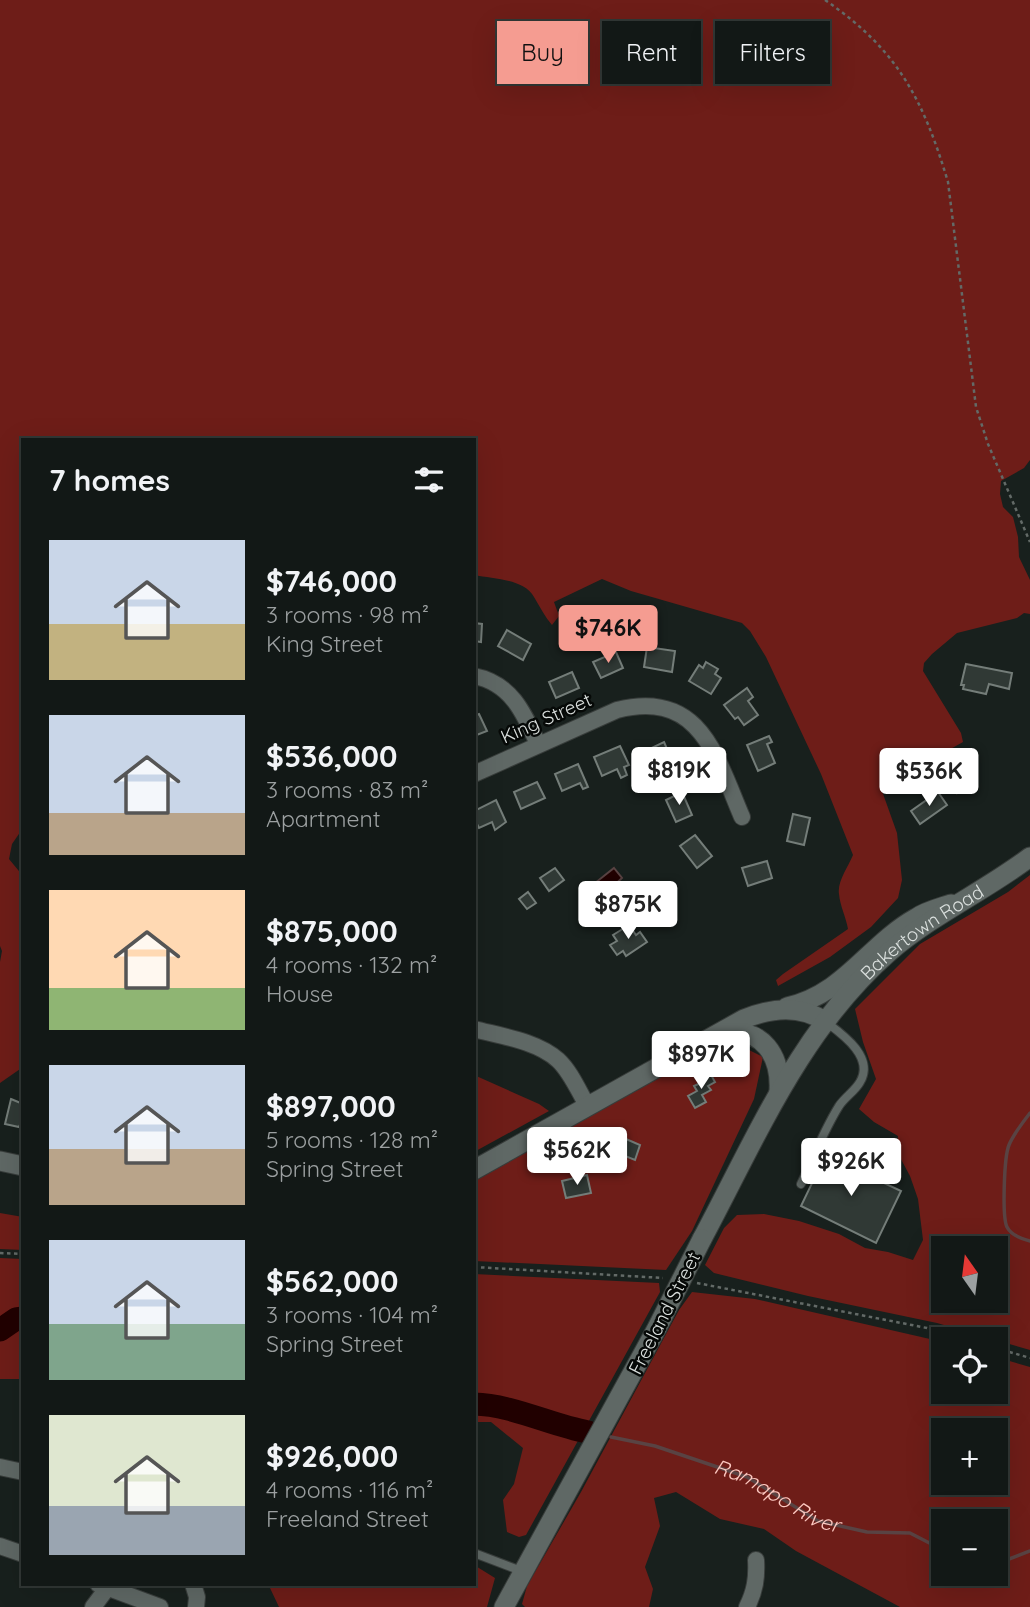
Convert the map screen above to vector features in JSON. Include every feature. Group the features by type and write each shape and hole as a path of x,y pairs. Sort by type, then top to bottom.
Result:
{"main road":[{"name":"Bakertown Road","path":"825,1022 889,952 1030,857"},
{"path":"476,1169 716,1034 760,1013 811,1000 839,984 915,918 962,901"},
{"path":"781,1009 811,1015 825,1022"},
{"name":"Freeland Street","path":"505,1607 657,1328 779,1091 825,1022"},
{"path":"716,1034 745,1032 762,1042 774,1058 779,1091"},
{"path":"0,1161 21,1166"}],"street":[{"path":"476,677 497,684 515,700 538,744"},
{"name":"King Street","path":"476,773 617,710 649,705 677,712 695,725 709,742 742,817"},
{"path":"476,1030 525,1043 550,1054 565,1068 588,1107"},
{"path":"0,1467 21,1472"},
{"path":"0,1546 21,1553"},
{"path":"747,1607 757,1578 756,1560"},
{"path":"93,1607 103,1586 160,1607"},
{"path":"194,1586 197,1597 196,1607"}],"lane":[{"path":"801,1184 840,1106 863,1075 862,1062 853,1044 825,1022"},
{"path":"476,1554 524,1572"}],"path":[{"path":"825,0 866,31 899,68 923,113 938,149 948,182 976,407 988,444 1030,542"},
{"path":"0,1253 21,1254"},
{"path":"476,1267 649,1276 674,1280"},
{"path":"687,1282 931,1329"},
{"path":"1008,1352 1030,1358"}],"shaded area":[{"path":"0,0 1030,0 1030,460 1024,468 1001,481 1000,494 1003,507 1013,517 1019,557 1030,580 1030,614 1024,613 1017,618 957,633 924,663 923,671 961,733 963,742 938,756 932,767 917,773 893,774 880,779 897,833 902,880 898,898 871,927 830,957 778,986 776,980 783,974 848,929 839,889 853,855 821,774 766,657 742,623 631,591 602,579 554,602 559,616 552,625 534,597 523,587 508,581 476,575 476,438 21,438 21,831 12,844 9,859 21,874 21,1068 0,1083"},
{"path":"614,868 622,878 605,894 595,883"},
{"path":"1030,875 1030,1350 1008,1344 1008,1327 951,1327 714,1273 705,1265 724,1228 737,1215 764,1214 799,1221 839,1234 865,1248 913,1260 923,1240 918,1199 910,1176 896,1150 898,1136 874,1122 859,1109 876,1079 855,1009 920,944 1008,892"},
{"path":"735,1043 763,1057 754,1099 692,1231 666,1270 476,1261 476,1176 665,1072"},
{"path":"476,1076 549,1111 476,1151"},
{"path":"0,1213 21,1217 21,1250 0,1249"},
{"path":"0,1258 21,1259 21,1379 0,1379"},
{"path":"476,1274 659,1283 660,1292 526,1535 519,1537 507,1532 503,1500 514,1484 523,1448 491,1422 476,1422"},
{"path":"692,1292 755,1299 931,1339 931,1404 1008,1404 1008,1361 1030,1367 1030,1607 900,1607 796,1551 764,1529 720,1519 676,1492 654,1498 660,1526 645,1567 653,1589 649,1607 525,1607 522,1604 527,1586 679,1310"},
{"path":"476,1566 495,1578 487,1607 279,1607 270,1588 476,1586"}],"building":[{"path":"476,623 482,624 481,642 476,641"},
{"path":"507,630 531,644 523,660 498,646"},
{"path":"647,647 675,651 672,672 644,667"},
{"path":"616,652 623,668 601,678 593,662"},
{"path":"706,662 718,669 715,674 721,678 711,694 689,681 699,665 703,668"},
{"path":"966,664 1012,673 1009,689 989,684 986,694 963,689 964,685 961,685"},
{"path":"572,672 579,688 556,698 549,682"},
{"path":"747,688 753,697 748,701 758,715 744,725 738,717 735,719 724,705"},
{"path":"479,714 487,731 476,735 476,715"},
{"path":"769,736 772,742 767,744 775,763 758,771 747,745"},
{"path":"664,742 671,758 648,769 641,753"},
{"path":"620,746 629,765 624,767 627,775 621,778 617,769 602,776 594,757"},
{"path":"578,764 588,787 583,789 580,783 562,791 555,774"},
{"path":"963,771 972,782 957,793 949,782"},
{"path":"537,782 545,798 521,809 514,792"},
{"path":"682,792 692,815 676,822 666,800"},
{"path":"938,792 947,805 920,824 911,811"},
{"path":"496,800 506,822 495,830 492,822 479,828 476,810"},
{"path":"793,814 810,818 804,845 787,841"},
{"path":"695,835 712,856 697,868 680,846"},
{"path":"767,861 772,878 748,886 742,868"},
{"path":"555,868 564,880 549,891 540,878"},
{"path":"528,892 536,903 527,909 519,899"},
{"path":"629,925 636,935 640,932 647,942 626,956 623,951 617,955 610,945 617,941 613,935"},
{"path":"710,1073 715,1082 708,1086 711,1090 702,1095 706,1102 695,1108 688,1096 697,1091 694,1086 705,1081 703,1077"},
{"path":"11,1099 21,1103 19,1127 5,1124"},
{"path":"626,1139 640,1145 635,1160 620,1154"},
{"path":"826,1154 853,1167 854,1164 869,1171 867,1175 901,1191 876,1243 801,1206"},
{"path":"587,1175 591,1193 566,1198 562,1181"}],"waterway":[{"path":"1030,1113 1009,1145 1004,1200 1007,1227 1020,1238 1030,1241"},
{"name":"Ramapo River","path":"0,1330 21,1318"},
{"name":"Ramapo River","path":"476,1404 517,1411 588,1432"},
{"name":"Ramapo River","path":"611,1437 655,1446 747,1477 818,1521 867,1532 910,1533 931,1544"},
{"name":"Ramapo River","path":"1008,1559 1030,1551"}]}
